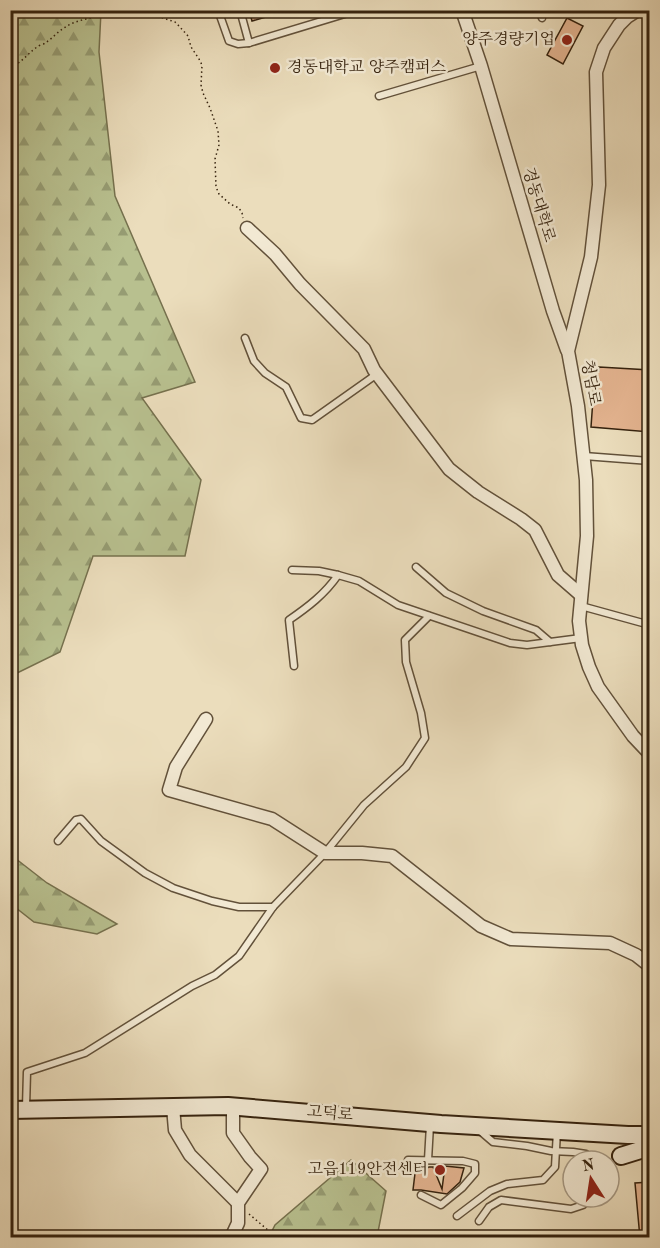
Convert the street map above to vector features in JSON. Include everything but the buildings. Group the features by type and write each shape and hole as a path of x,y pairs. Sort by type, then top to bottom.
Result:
{"main road":[{"name":"고덕로","path":"18,1110 233,1106 430,1123 650,1135"},
{"path":"621,1156 650,1147"}],"street":[{"name":"경동대학로","path":"462,10 481,66 553,311 568,351"},
{"name":"청담로","path":"629,13 604,48 596,72 599,184 591,257 568,351 578,406 586,480 587,536 580,601 581,638 589,667 598,687 633,736 650,754"},
{"path":"247,228 275,254 300,284 364,349 378,374 449,469 478,492 535,530 558,575 580,601"},
{"path":"206,719 176,767 169,790 272,819 325,853 392,856 481,926 511,939 610,943 636,955 650,966"},
{"path":"231,1238 238,1223 238,1203 261,1169 233,1133 233,1106"},
{"path":"173,1107 175,1130 190,1155 238,1203"}],"lane":[{"path":"218,10 229,42 238,45 356,11"},
{"path":"240,10 249,42"},
{"path":"539,10 542,18"},
{"path":"379,96 481,66"},
{"path":"245,338 254,361 265,373 286,387 301,418 312,420 378,374"},
{"path":"583,456 650,461"},
{"path":"416,567 446,593 483,611 536,630 550,642"},
{"path":"292,570 319,571 359,581 398,605 510,643 527,645 581,638"},
{"path":"294,666 289,620 307,608 328,589 338,575"},
{"path":"580,601 650,625"},
{"path":"18,1110 27,1072 85,1053 192,986 215,975 239,956 273,907 325,853 364,805 406,767 425,738 421,713 405,662 404,646 405,640 429,616"},
{"path":"58,841 76,819 81,819 101,841 145,873 172,888 239,907 273,907"},
{"path":"428,1160 430,1123"},
{"path":"474,1125 493,1142 561,1151"},
{"path":"457,1216 498,1187 543,1180 555,1167 557,1131"},
{"path":"408,1160 463,1161 475,1164 475,1173 462,1188 441,1205 421,1196"},
{"path":"479,1221 489,1207 501,1200 561,1208"}],"path":[{"path":"10,67 19,63 72,23 123,10"},
{"path":"151,10 157,16 175,22 188,36 191,47 202,65 201,85 218,131 219,146 214,172 216,187 219,194 230,204 239,208 247,228"},
{"path":"238,1203 269,1231 272,1238"}],"green space":[{"path":"10,11 101,11 99,52 115,196 195,382 142,398 201,480 185,556 93,556 60,652 11,676"},
{"path":"11,855 47,883 117,924 97,934 34,922 11,904"},
{"path":"351,1160 386,1191 377,1237 269,1237 275,1225"}],"place":[{"name":"양주경량기업","path":"567,40"},
{"name":"경동대학교 양주캠퍼스","path":"275,68"},
{"name":"고읍119안전센터","path":"440,1170"}]}
